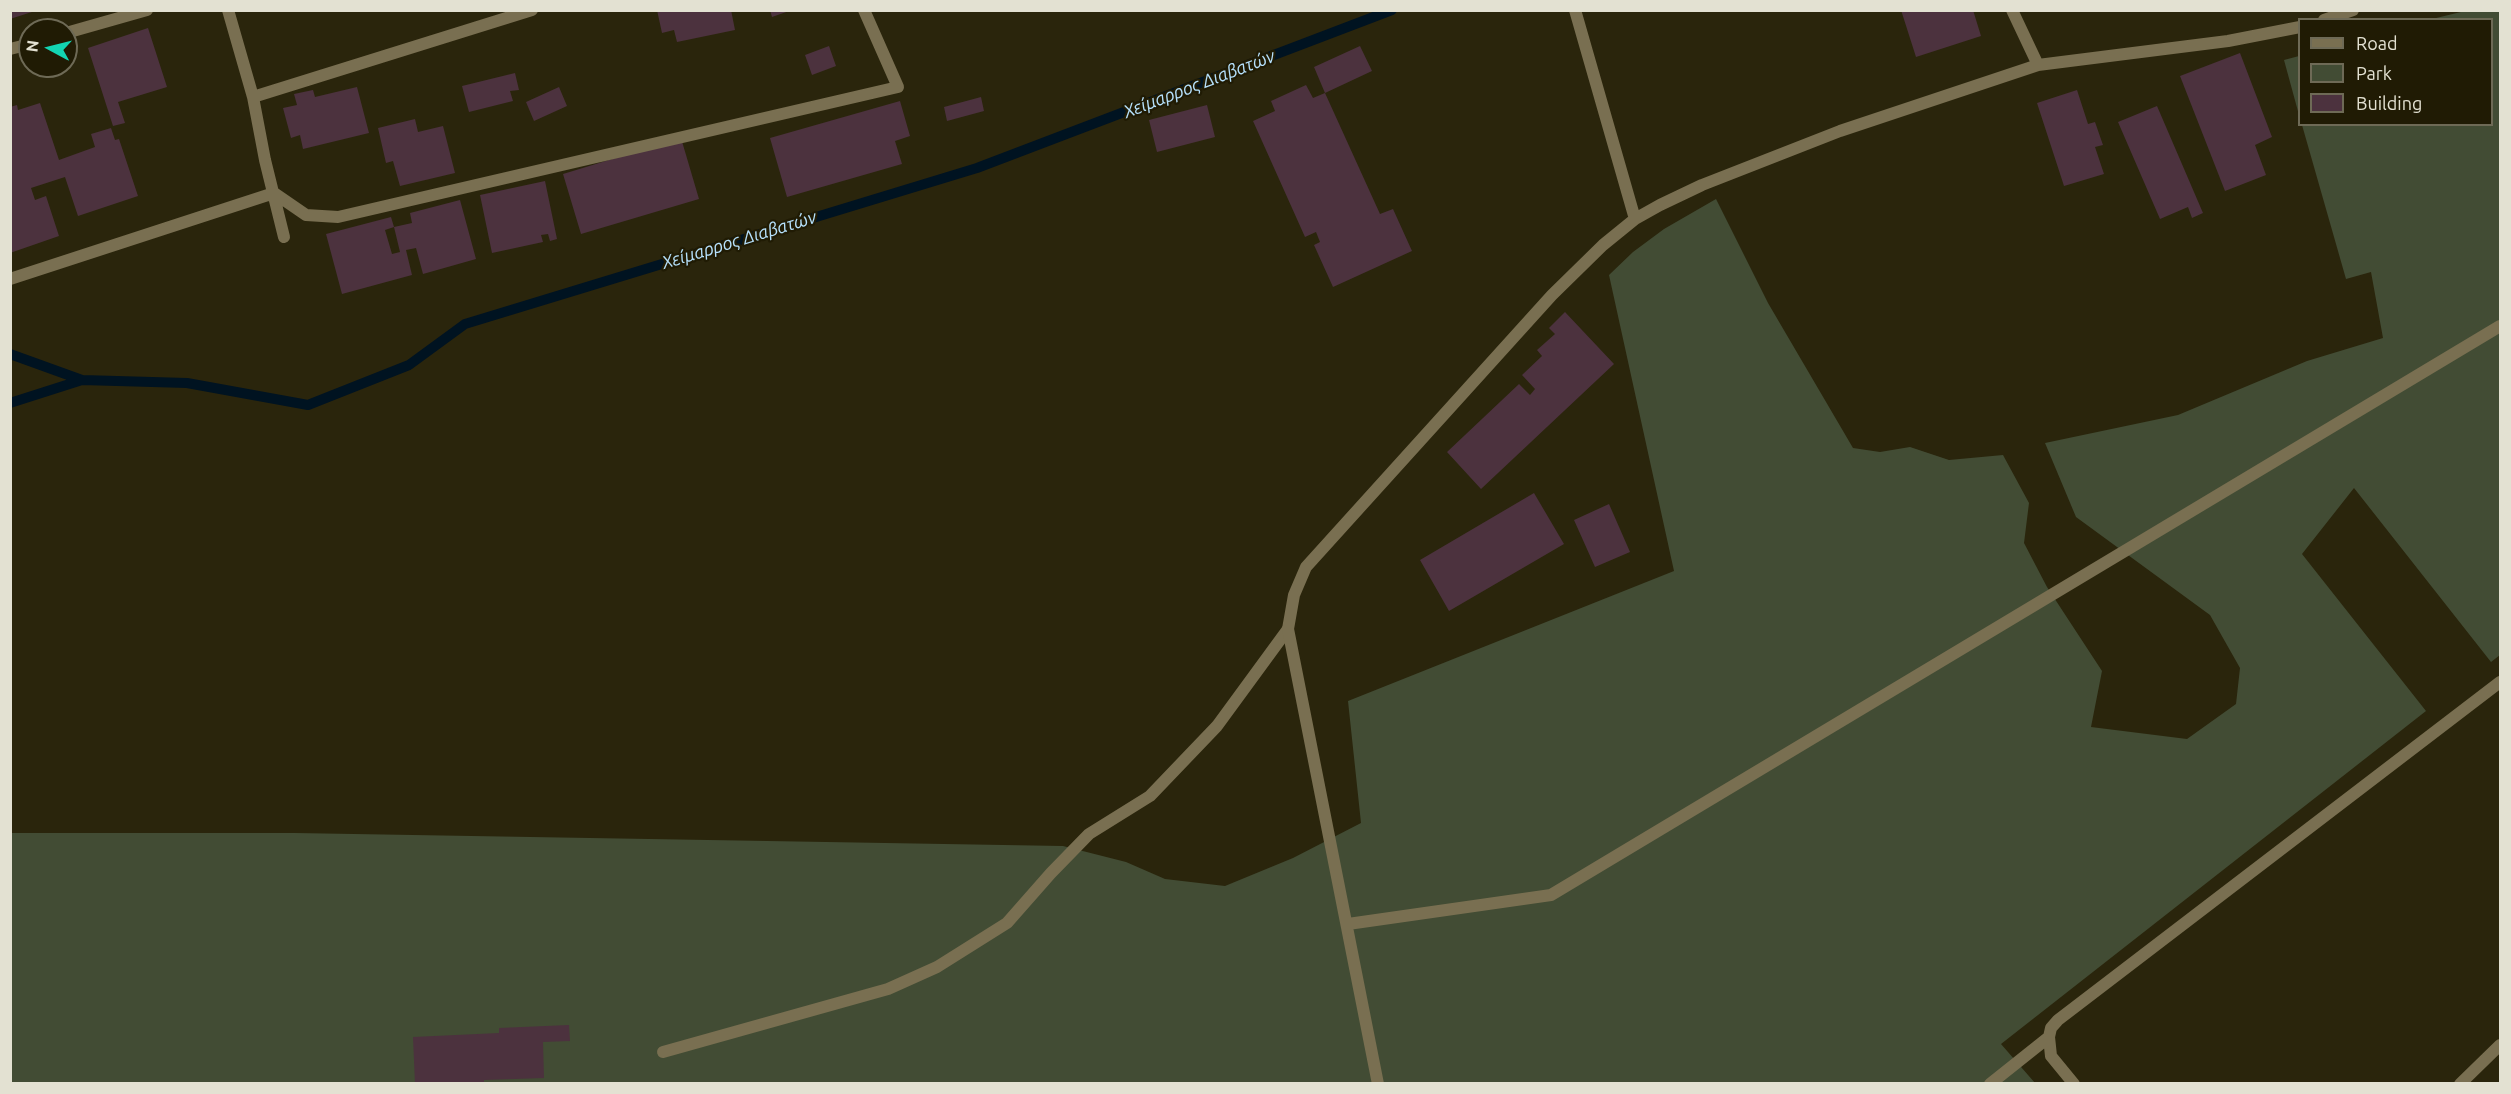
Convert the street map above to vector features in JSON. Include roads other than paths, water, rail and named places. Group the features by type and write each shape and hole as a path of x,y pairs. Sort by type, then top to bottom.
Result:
{"street":[{"path":"78,30 147,10"},
{"path":"228,10 253,97 265,160 284,237"},
{"path":"253,97 532,10"},
{"path":"274,193 306,215 338,217 898,87 864,10"},
{"path":"1575,10 1635,219"},
{"path":"2012,10 2038,65"},
{"path":"2330,18 2353,10"},
{"path":"1378,1083 1288,629 1294,595 1306,567 1545,303 1603,246 1635,219 1683,193 1810,142 1943,95 2038,65 2228,41 2298,27"},
{"path":"10,279 274,193"},
{"path":"1348,924 1551,895 2500,326"},
{"path":"663,1052 888,989 936,967 1007,922 1089,834 1150,796 1217,726 1288,629"},
{"path":"2074,1083 2051,1056 2049,1037 2051,1028 2058,1020 2500,682"},
{"path":"1990,1083 2049,1037"},
{"path":"2460,1083 2500,1045"}],"waterway":[{"name":"Χείμαρρος Διαβατών","path":"10,354 82,380 187,383 308,405 409,365 465,324 977,168 1392,10"},
{"name":"Χείμαρρος Διαβατών","path":"10,403 82,380"}]}
